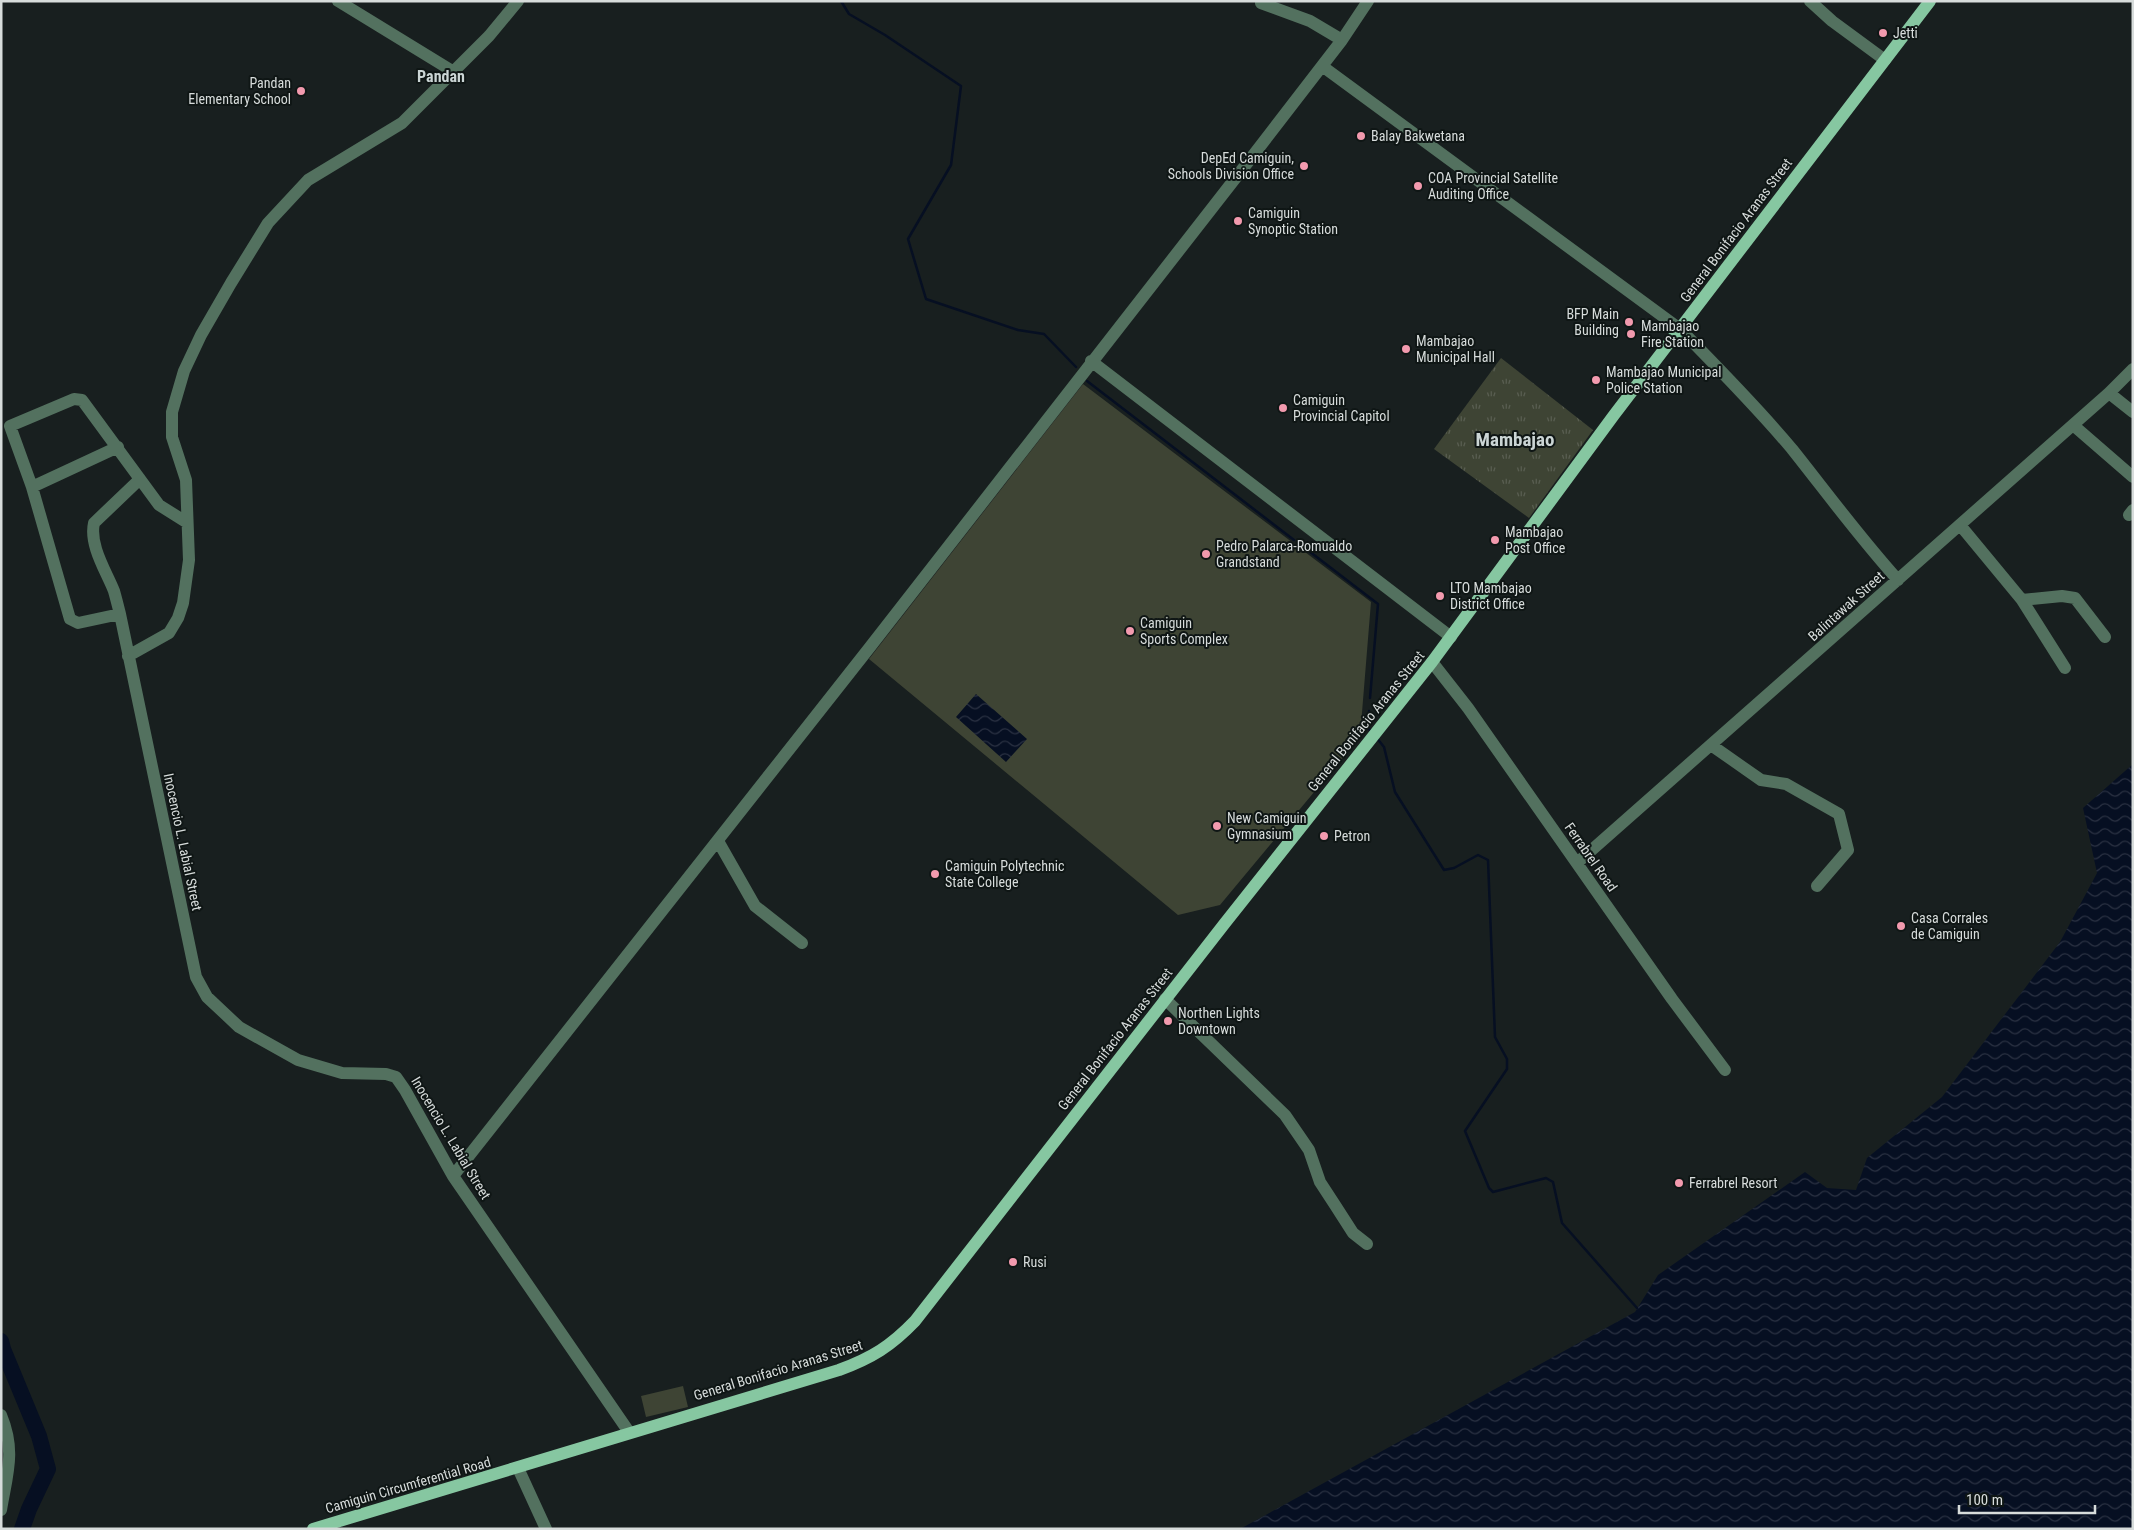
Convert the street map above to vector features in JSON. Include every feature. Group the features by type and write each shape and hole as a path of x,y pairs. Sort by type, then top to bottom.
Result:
{"main road":[{"name":"General Bonifacio Aranas Street","path":"515,1469 629,1432 839,1370 872,1357 888,1347 915,1321 1165,999 1432,662 1614,415 1930,1"},
{"name":"Camiguin Circumferential Road","path":"313,1529 515,1469"}],"street":[{"path":"338,1 454,72"},
{"path":"140,479 94,523 93,529 95,544 114,592 128,656 170,633 183,603 189,560 186,522 186,480 172,437 170,423 184,371 201,335 236,275 268,223 308,180 402,123 489,36 518,1"},
{"path":"453,1176 718,841 1322,66 1368,1"},
{"path":"1810,1 1832,21 1885,60"},
{"path":"1261,3 1310,21 1342,40"},
{"path":"1322,66 1680,329 1721,370 1791,448 1866,545 1898,580"},
{"path":"1091,361 1451,637"},
{"name":"Balintawak Street","path":"1577,863 2073,425 2133,369"},
{"path":"2109,393 2133,412"},
{"path":"120,614 78,623 72,621 32,487 10,426 79,399 82,400 159,505 186,522"},
{"path":"2073,425 2133,477"},
{"path":"32,487 118,447"},
{"path":"1960,525 2022,600 2066,668"},
{"path":"2022,600 2062,596 2075,598 2105,637"},
{"name":"Inocencio L. Labial Street","path":"128,656 196,977 207,997 239,1028 298,1060 342,1073 386,1074 396,1077 453,1176 629,1432"},
{"name":"Ferrabrel Road","path":"1432,662 1468,708 1672,999 1726,1070"},
{"path":"1711,745 1761,780 1786,784 1839,814 1848,850 1817,886"},
{"path":"718,841 755,906 802,943"},
{"path":"1165,999 1285,1114 1308,1150 1320,1182 1353,1233 1367,1244"},
{"path":"1,1415 8,1431 10,1450 1,1510"},
{"path":"515,1469 546,1529"}],"green space":[{"path":"1501,358 1593,430 1529,518 1434,449"},
{"name":"Camiguin Sports Complex","path":"1083,384 1371,602 1360,737 1220,905 1178,915 869,659"},
{"path":"683,1386 688,1407 646,1417 641,1396"}],"water":[{"path":"976,694 1027,739 1006,762 956,717"},
{"path":"2133,764 2133,1529 1240,1529 1635,1312 1658,1275 1805,1172 1827,1188 1856,1190 1867,1158 1942,1097 2060,942 2097,873 2083,808"}],"waterway":[{"path":"841,1 849,14 885,35 961,86 951,165 908,239 926,299 1018,330 1044,334 1076,367"},
{"path":"1087,381 1294,540"},
{"path":"1305,548 1378,604 1370,698"},
{"path":"1369,711 1368,728 1371,731"},
{"path":"1376,737 1384,747 1395,792 1444,870 1454,868 1478,855 1488,860 1495,1037 1507,1059 1507,1069 1465,1131 1489,1188 1493,1192 1546,1178 1553,1182 1562,1223 1637,1308"},
{"path":"1,1341 39,1436 48,1469 29,1509 22,1529"}],"place":[{"name":"Jetti","path":"1883,33"},
{"name":"Pandan Elementary School","path":"301,91"},
{"name":"Balay Bakwetana","path":"1361,136"},
{"name":"DepEd Camiguin, Schools Division Office","path":"1304,166"},
{"name":"COA Provincial Satellite Auditing Office","path":"1418,186"},
{"name":"Camiguin Synoptic Station","path":"1238,221"},
{"name":"BFP Main Building","path":"1629,322"},
{"name":"Mambajao Fire Station","path":"1631,334"},
{"name":"Mambajao Municipal Hall","path":"1406,349"},
{"name":"Mambajao Municipal Police Station","path":"1596,380"},
{"name":"Camiguin Provincial Capitol","path":"1283,408"},
{"name":"Mambajao Post Office","path":"1495,540"},
{"name":"Pedro Palarca-Romualdo Grandstand","path":"1206,554"},
{"name":"LTO Mambajao District Office","path":"1440,596"},
{"name":"Camiguin Sports Complex","path":"1130,631"},
{"name":"New Camiguin Gymnasium","path":"1217,826"},
{"name":"Petron","path":"1324,836"},
{"name":"Camiguin Polytechnic State College","path":"935,874"},
{"name":"Casa Corrales de Camiguin","path":"1901,926"},
{"name":"Northen Lights Downtown","path":"1168,1021"},
{"name":"Ferrabrel Resort","path":"1679,1183"},
{"name":"Rusi","path":"1013,1262"}],"district":[{"name":"Pandan","path":"441,76"},
{"name":"Mambajao","path":"1515,439"}]}
